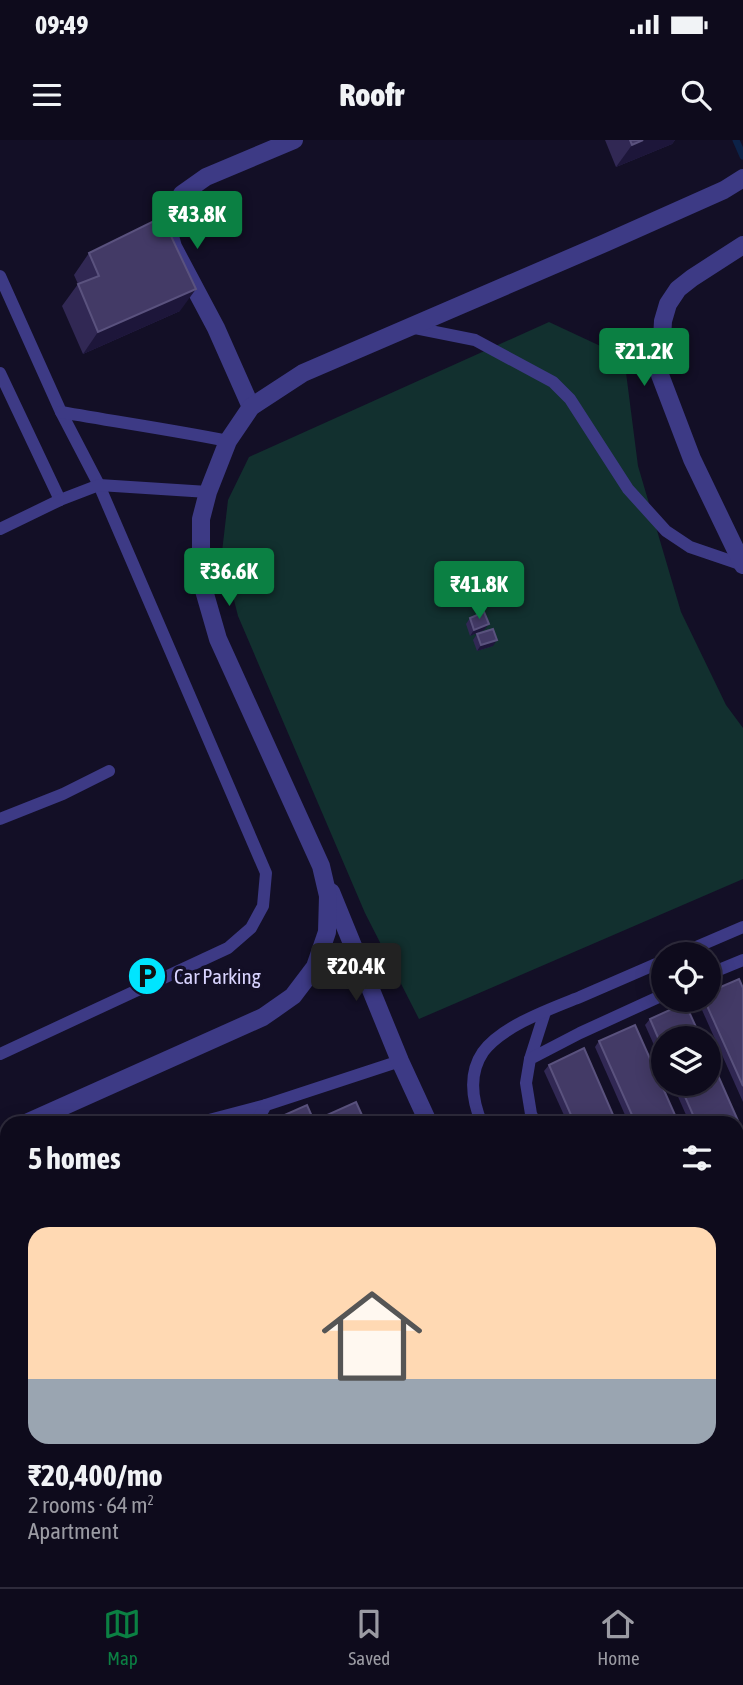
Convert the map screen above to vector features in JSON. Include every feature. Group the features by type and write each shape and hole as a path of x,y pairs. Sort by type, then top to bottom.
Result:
{"street":[{"path":"251,407 216,328 173,247 167,226 182,194 206,177 294,140"},
{"path":"425,1116 400,1061 321,866 218,639 201,580 201,519 208,492 228,441 251,407 303,373 712,196 743,178"},
{"path":"743,245 678,289 668,304 663,321 660,375 692,459 743,565"},
{"path":"40,1116 263,1017 293,996 315,967 327,932 328,896 321,866"}],"lane":[{"path":"0,276 61,412 99,485 266,873 263,906 251,928 228,948 0,1054"},
{"path":"409,327 475,340 552,382 570,399 628,489 666,531 690,547 743,565"},
{"path":"0,373 60,500"},
{"path":"61,412 228,441"},
{"path":"0,529 60,500 99,485 208,492"},
{"path":"0,819 62,794 109,771"},
{"path":"715,942 743,927"},
{"path":"721,968 743,960"},
{"path":"479,1116 472,1091 474,1072 482,1054 494,1040 545,1012 651,966"},
{"path":"530,1059 651,1000"},
{"path":"532,1116 526,1083 530,1059 545,1012"},
{"path":"224,1116 400,1061"},
{"path":"260,1116 266,1105"}],"green space":[{"path":"549,322 624,357 638,466 681,612 726,705 743,728 743,879 419,1019 365,913 238,616 222,552 228,500 249,457"}],"building":[{"path":"630,140 643,140 632,145"},
{"path":"162,217 196,289 98,332 78,284 99,276 89,253"},
{"path":"484,612 489,624 474,630 470,618"},
{"path":"493,629 497,640 481,645 477,634"},
{"path":"739,979 743,988 743,1086 721,1037 721,1026 716,1026 710,1012 721,1012 721,987"},
{"path":"665,1012 689,1012 696,1026 653,1026 650,1019"},
{"path":"635,1025 651,1061 651,1096 667,1096 675,1116 632,1116 599,1041"},
{"path":"584,1048 614,1116 571,1116 549,1065"},
{"path":"721,1082 736,1116 693,1116 685,1096 721,1096"},
{"path":"356,1102 362,1116 325,1116"},
{"path":"307,1105 312,1116 282,1116"}],"waterway":[{"path":"736,140 743,156"}],"place":[{"name":"Car Parking","path":"147,976"}]}
